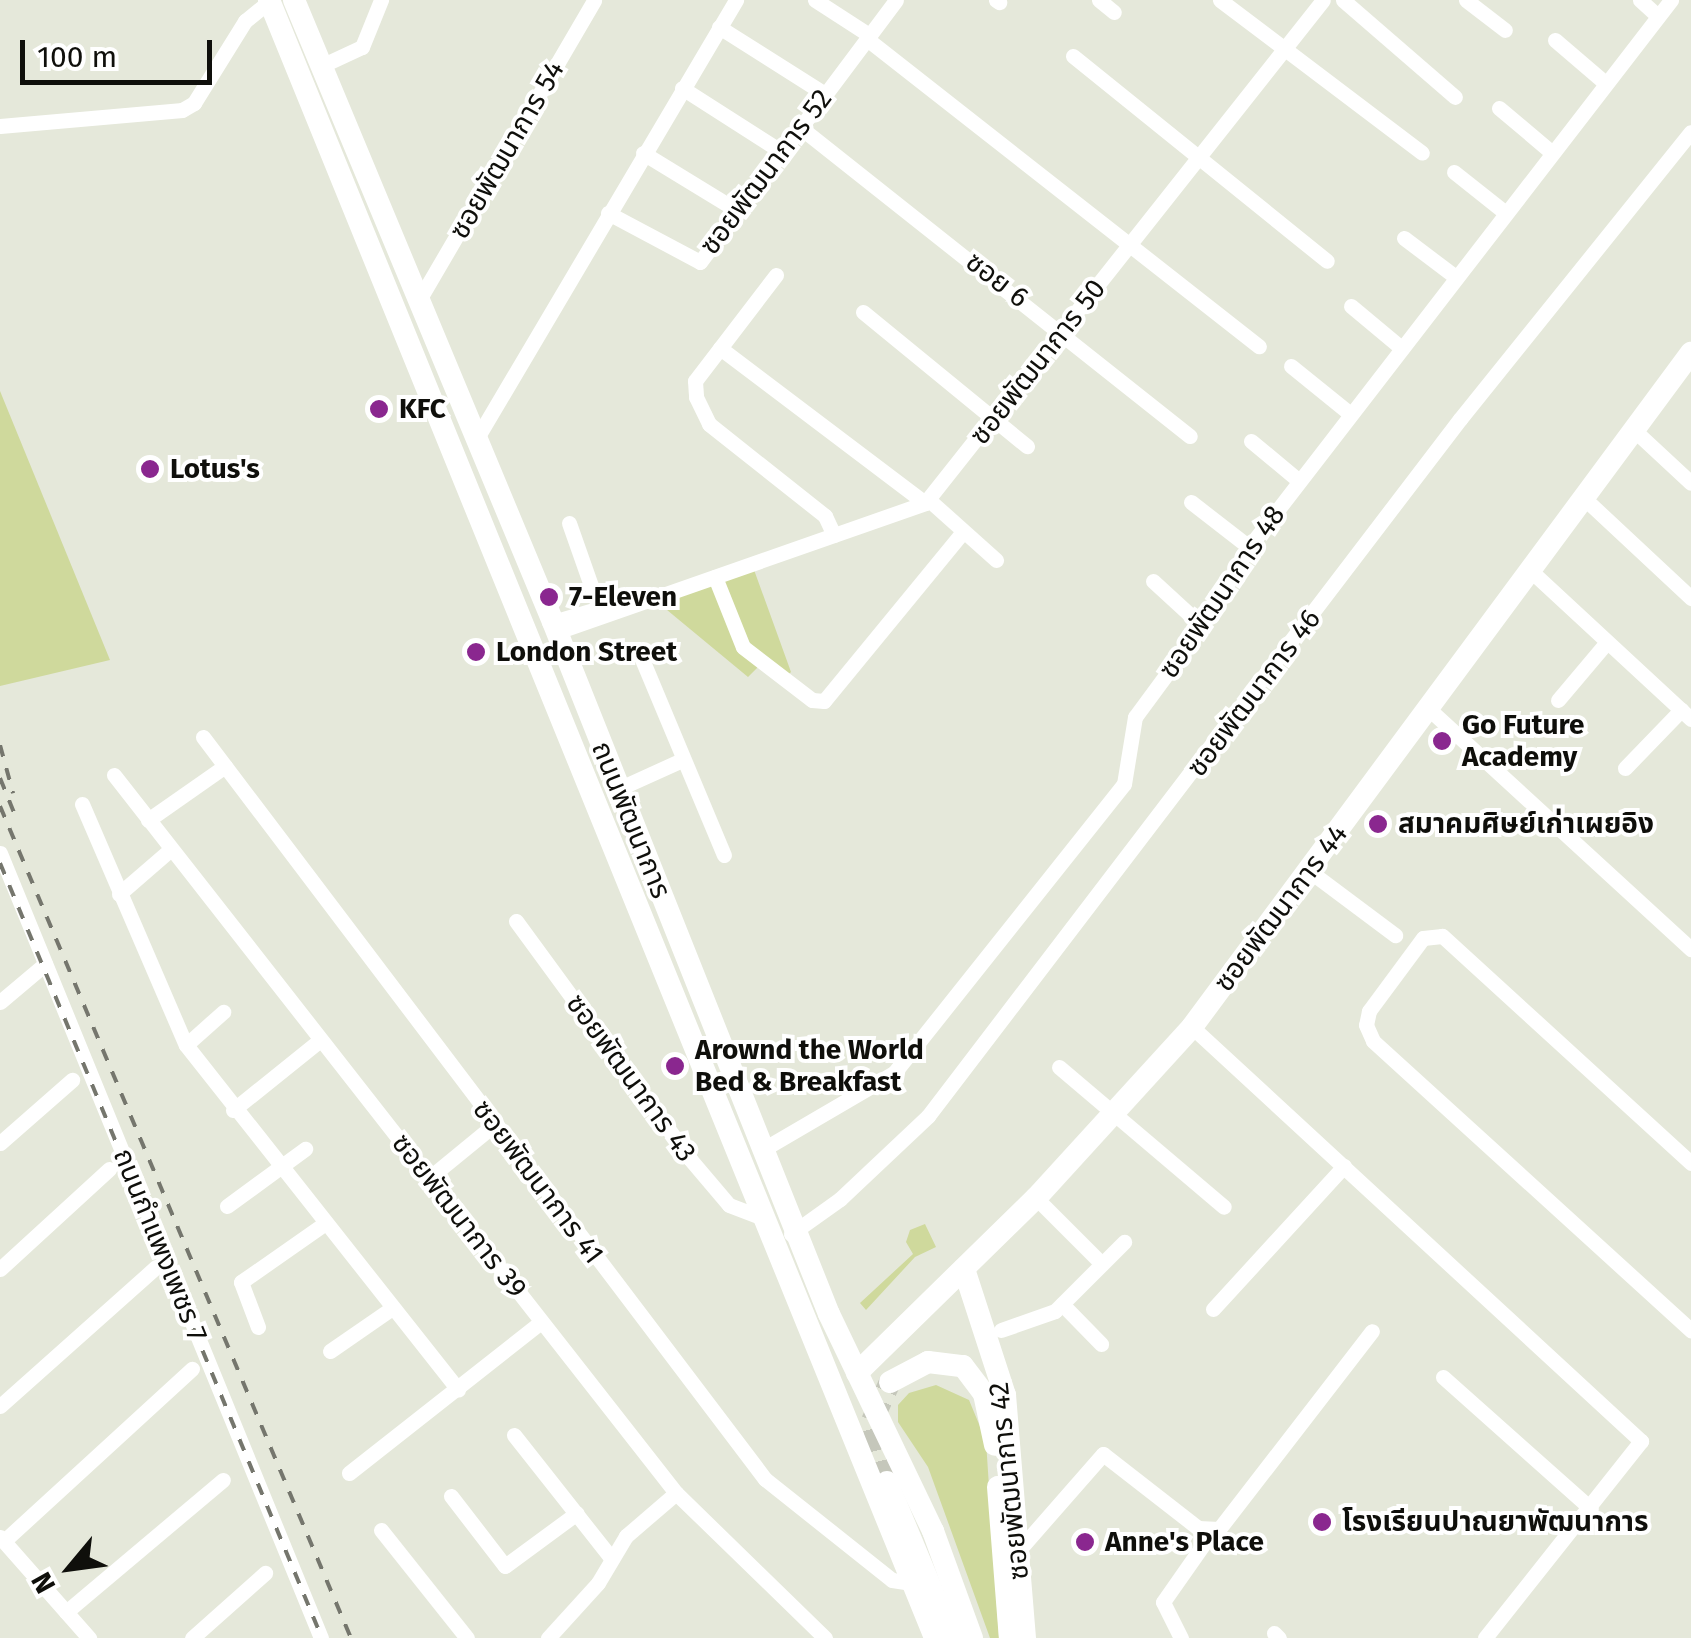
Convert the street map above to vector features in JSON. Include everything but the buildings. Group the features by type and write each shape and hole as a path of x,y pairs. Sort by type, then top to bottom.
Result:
{"main road":[{"name":"ถนนพัฒนาการ","path":"270,0 760,1217 935,1638"},
{"name":"ถนนพัฒนาการ","path":"294,0 555,627 795,1232 933,1530 972,1638"},
{"name":"ซอยพัฒนาการ 44","path":"857,1372 1036,1198 1192,1028 1691,353"},
{"name":"ซอยพัฒนาการ 42","path":"964,1270 1005,1395 1026,1638"},
{"path":"890,1382 938,1360 963,1366 984,1394 994,1434 1010,1638"},
{"path":"887,1482 952,1638"}],"street":[{"path":"0,126 182,110 194,103 245,21 270,0"},
{"path":"321,66 362,47 380,0"},
{"name":"ซอยพัฒนาการ 54","path":"420,300 594,0"},
{"path":"478,438 736,0"},
{"path":"815,0 868,37 1259,346"},
{"name":"ซอยพัฒนาการ 52","path":"608,213 696,263 896,0"},
{"path":"1100,0 1114,12"},
{"path":"1220,0 1422,153"},
{"name":"ซอยพัฒนาการ 50","path":"928,502 1323,0"},
{"path":"1343,0 1455,97"},
{"path":"1466,0 1505,30"},
{"path":"1640,0 1658,16"},
{"name":"ซอยพัฒนาการ 48","path":"762,1150 894,1073 1124,784 1135,718 1202,626 1249,547 1503,210 1671,0"},
{"path":"720,27 826,94"},
{"path":"1555,40 1604,82"},
{"path":"1073,56 1201,154 1327,261"},
{"path":"682,88 782,152"},
{"path":"1499,108 1550,151"},
{"name":"ซอย 6","path":"801,128 1063,331 1190,436"},
{"name":"ซอยพัฒนาการ 46","path":"771,1243 795,1232 928,1116 1460,420 1691,132"},
{"path":"643,153 738,211"},
{"path":"1454,172 1503,210"},
{"path":"1404,238 1453,275"},
{"path":"776,275 696,381 702,412 825,516 834,535"},
{"path":"1351,306 1399,346"},
{"path":"863,312 1028,446"},
{"path":"720,348 928,502 996,560"},
{"path":"1292,366 1349,412"},
{"path":"1634,431 1691,482"},
{"path":"1251,441 1298,480"},
{"path":"1586,500 1691,598"},
{"path":"555,627 715,577 928,502"},
{"path":"1191,502 1249,547"},
{"path":"569,523 600,608"},
{"path":"715,577 743,647 820,701 961,534"},
{"path":"1530,571 1686,714 1625,768"},
{"path":"1153,581 1202,626"},
{"path":"555,627 600,608 660,595"},
{"path":"1558,700 1607,642"},
{"path":"639,652 724,855"},
{"path":"1430,710 1691,949"},
{"name":"ซอยพัฒนาการ 41","path":"203,737 765,1479 892,1580 912,1583"},
{"path":"618,790 682,760"},
{"path":"148,820 225,766"},
{"name":"ซอยพัฒนาการ 39","path":"114,776 676,1493 825,1638"},
{"path":"82,804 186,1045 233,1110 458,1390"},
{"path":"119,894 170,849"},
{"name":"ถนนกำแพงเพชร 7","path":"0,853 321,1638"},
{"path":"1308,870 1395,935"},
{"name":"ซอยพัฒนาการ 43","path":"516,921 690,1159 729,1205 760,1217"},
{"path":"1691,1163 1442,936 1424,938 1369,1012 1366,1025 1373,1041 1691,1330"},
{"path":"0,1002 45,964"},
{"path":"186,1045 223,1012"},
{"path":"1192,1028 1640,1438 1639,1449 1485,1638"},
{"path":"233,1110 320,1040"},
{"path":"1059,1067 1224,1207"},
{"path":"0,1143 72,1080"},
{"path":"429,1178 495,1124"},
{"path":"227,1206 282,1171 304,1149"},
{"path":"1213,1309 1344,1166"},
{"path":"0,1269 109,1168"},
{"path":"1036,1198 1102,1264"},
{"path":"258,1327 242,1282 324,1224"},
{"path":"1001,1330 1034,1323 1062,1304 1124,1242"},
{"path":"0,1406 156,1267"},
{"path":"1062,1304 1100,1344"},
{"path":"330,1351 392,1308"},
{"path":"349,1473 542,1322"},
{"path":"1182,1638 1163,1602 1212,1532 1372,1331"},
{"path":"89,1638 2,1539 192,1369"},
{"path":"1443,1377 1592,1509"},
{"path":"514,1435 612,1559"},
{"path":"1018,1551 1103,1454 1212,1532"},
{"path":"66,1612 223,1480"},
{"path":"548,1638 626,1536 676,1493"},
{"path":"451,1496 505,1566 577,1514"},
{"path":"381,1530 467,1638"},
{"path":"192,1638 265,1573"}],"green space":[{"path":"0,391 110,660 0,686"},
{"path":"753,567 791,672 784,679 762,663 748,677 661,605 667,596"},
{"path":"925,1224 936,1247 915,1257 866,1310 860,1303 913,1254 906,1242 910,1230"},
{"path":"936,1385 969,1400 986,1441 999,1638 990,1638 928,1467 898,1422 898,1405 909,1393"}],"tunnel":[{"path":"887,1482 872,1421 890,1382"}],"railway":[{"path":"0,745 13,793"},
{"path":"0,778 17,820"},
{"path":"0,806 351,1638"},
{"path":"0,863 322,1638"}],"place":[{"name":"KFC","path":"379,409"},
{"name":"Lotus's","path":"150,469"},
{"name":"7-Eleven","path":"549,597"},
{"name":"London Street","path":"476,652"},
{"name":"Go Future Academy","path":"1442,741"},
{"name":"สมาคมศิษย์เก่าเผยอิง","path":"1378,824"},
{"name":"Arownd the World Bed & Breakfast","path":"675,1066"},
{"name":"โรงเรียนปาณยาพัฒนาการ","path":"1322,1522"},
{"name":"Anne's Place","path":"1085,1542"}]}
